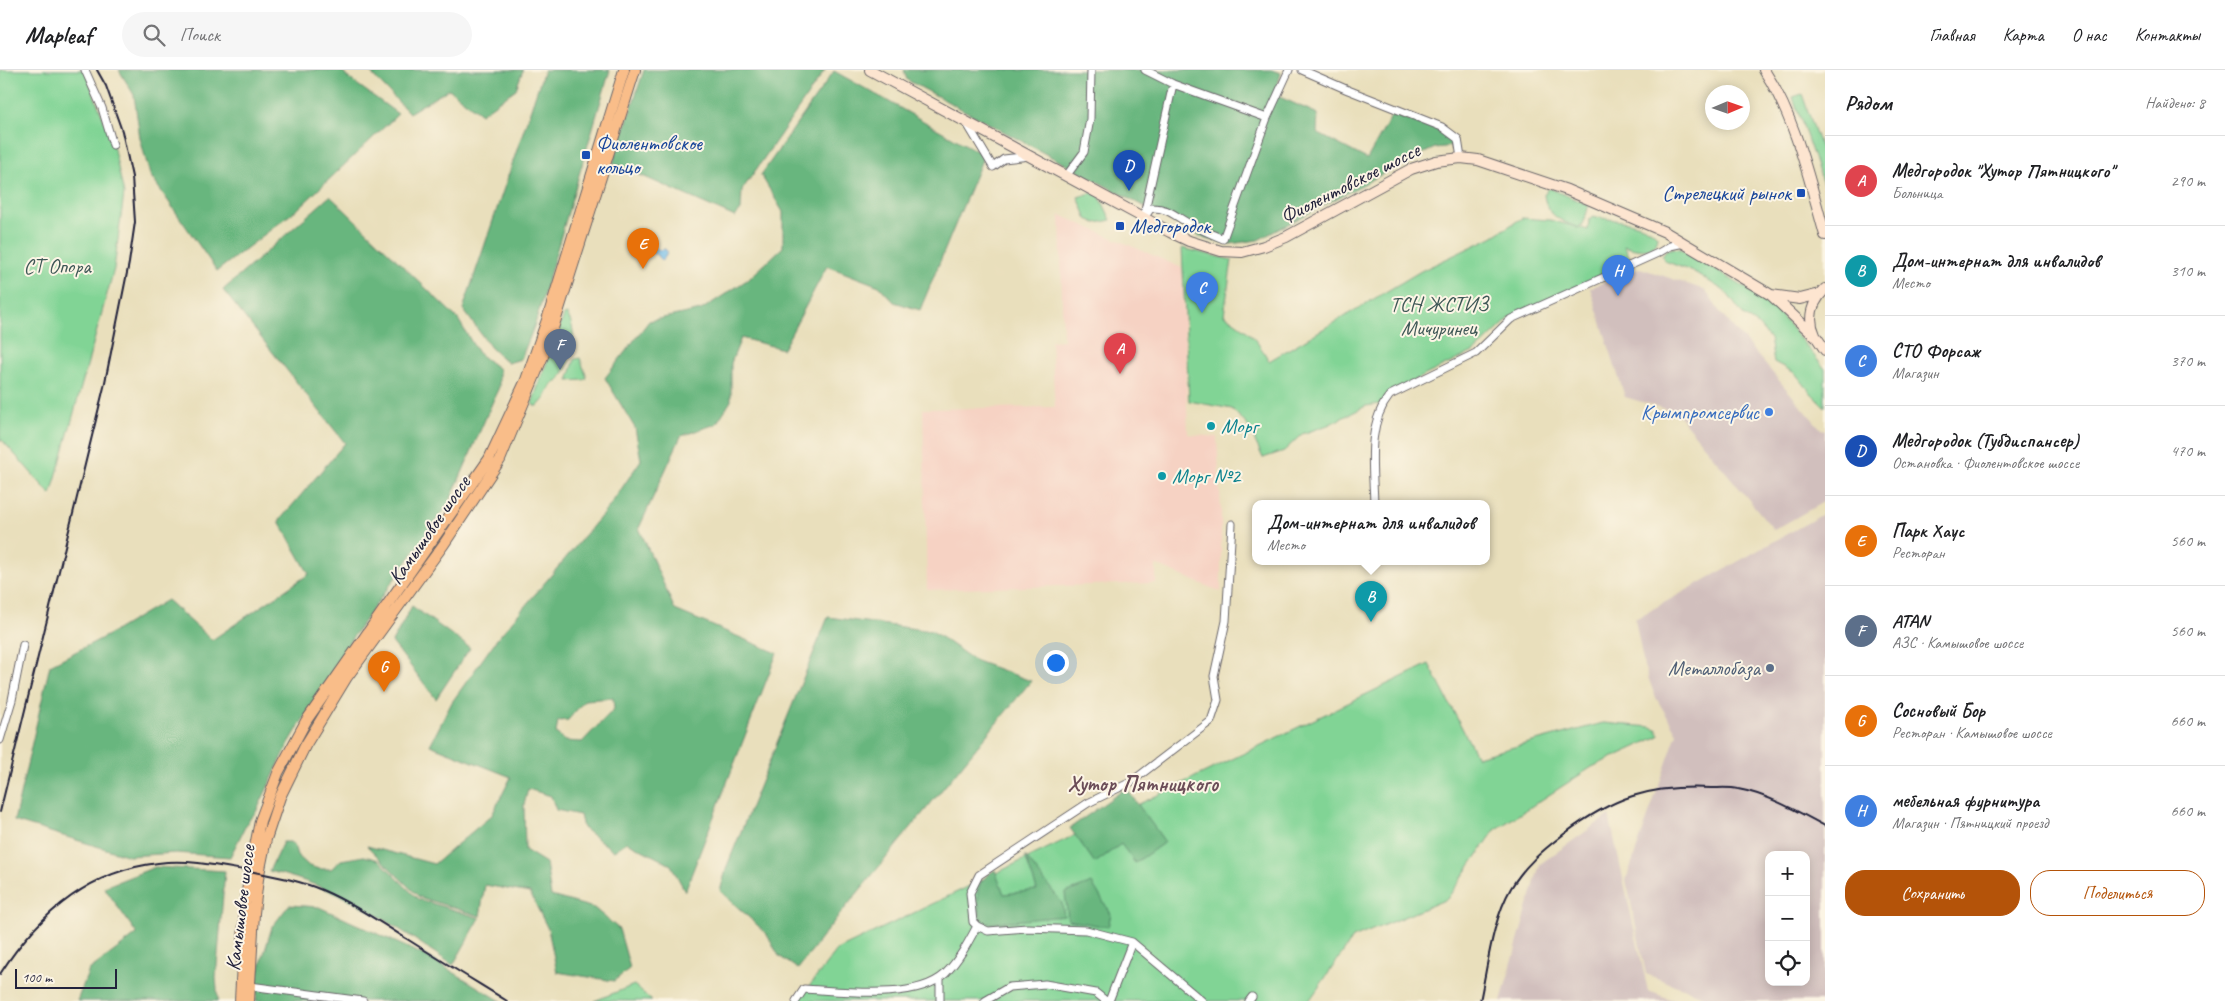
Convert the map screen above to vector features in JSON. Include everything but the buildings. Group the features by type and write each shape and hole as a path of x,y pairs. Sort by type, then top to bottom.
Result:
{"main road":[{"name":"Камышовое шоссе","path":"240,1001 246,895 260,821 278,773 306,721 460,504 494,450 526,380 547,320 624,70"},
{"name":"Камышовое шоссе","path":"249,1001 258,879 266,839 280,797 305,746 347,677 453,531 503,454 533,386 567,288 635,70"},
{"name":"Фиолентовское шоссе","path":"870,70 884,73 965,121 1144,218 1202,246 1222,251 1242,252 1286,237 1411,169 1436,161 1461,158 1478,160 1567,190 1652,225 1771,295 1822,345"},
{"path":"1764,70 1783,105 1803,157 1825,235"},
{"name":"Фиолентовское шоссе","path":"1771,295 1800,299 1822,292"},
{"name":"Фиолентовское шоссе","path":"1822,292 1811,311 1811,320 1822,345"}],"street":[{"path":"84,70 102,108 113,145"},
{"path":"1067,175 1084,152 1090,119 1091,70"},
{"path":"1144,70 1173,84 1267,118"},
{"path":"1144,218 1152,208 1159,207 1174,213 1188,224 1223,239 1267,118 1289,70"},
{"path":"1302,70 1442,127 1458,139 1461,158"},
{"path":"1144,218 1173,84"},
{"path":"965,121 993,167 1004,159 1030,156"},
{"path":"1374,500 1372,447 1381,405 1390,395 1476,353 1512,319 1670,246 1684,243"},
{"path":"796,1001 804,989 901,994 921,990 940,978 964,950 975,924 970,893 979,875 1088,803 1131,782 1211,721 1218,700 1214,676 1226,621 1232,524"},
{"path":"0,740 12,700 23,645"},
{"path":"975,924 988,931 1027,928 1086,930 1132,942 1202,1001"},
{"path":"985,1001 1009,987 1045,984 1096,993 1107,1001 1132,942"},
{"path":"940,978 940,1001"},
{"path":"250,986 363,1001"}],"shaded area":[{"path":"1060,215 1182,268 1188,434 1217,437 1221,510 1221,592 1156,565 1156,583 927,590 923,409 1055,407 1051,341 1063,340"},
{"path":"1640,268 1705,290 1720,312 1821,429 1825,430 1825,501 1774,530 1676,412 1625,397 1590,288"},
{"path":"1825,513 1825,1001 1716,1001 1646,974 1626,880 1677,733 1655,696 1644,666 1635,619"},
{"path":"1609,815 1648,991 1676,1001 1501,1001 1540,864"}],"green space":[{"name":"СТ Опора","path":"0,70 85,70 113,145 124,194 114,269 51,495 2,440 0,441"},
{"path":"119,70 341,70 347,77 398,114 299,208 217,271 150,175 140,138 134,95"},
{"path":"368,70 523,70 516,89 481,114 449,89 409,113"},
{"path":"544,70 610,70 535,324 521,359 508,363 491,348 463,309"},
{"path":"644,70 825,70 742,190 741,210 735,217 613,163"},
{"path":"904,70 1271,70 1281,73 1275,95 1318,114 1317,133 1367,159 1392,115 1443,130 1454,140 1454,146 1435,148 1411,159 1258,240 1230,244 1205,239 907,80"},
{"path":"834,71 984,155 920,310 894,302 879,286 827,266 783,349 741,338 731,363 731,401 716,424 681,436 639,528 675,610 777,653 685,891 671,865 627,842 614,851 583,828 580,815 556,810 551,796 528,789 524,805 525,850 546,863 551,896 594,908 619,929 630,968 614,981 557,972 548,929 530,893 485,885 480,916 419,897 367,846 434,864 492,815 511,777 430,745 452,702 497,639 609,507 641,460 635,428 605,378 649,321 701,310 750,278 783,247 783,212 761,175","holes":["613,698 614,709 582,742 565,741 556,733 558,721 568,720 585,700"]},
{"path":"1802,94 1825,160 1825,190 1793,97"},
{"path":"1549,188 1589,205 1583,225 1578,228 1560,220 1551,213 1544,195"},
{"path":"1091,193 1099,195 1111,220 1096,223 1087,219 1078,197"},
{"path":"330,196 458,319 478,353 499,369 499,387 449,503 352,638 289,743 256,812 248,821 230,857 176,853 129,856 14,821 50,665 108,635 167,600 212,640 309,574 279,521 345,443 223,290"},
{"name":"ТСН ЖСТИЗ Мичуринец","path":"1593,216 1644,227 1657,236 1656,242 1649,249 1645,250 1624,246 1632,261 1510,318 1475,351 1388,393 1380,404 1366,406 1328,425 1302,434 1284,451 1263,458 1248,426 1232,409 1189,401 1182,248 1232,260 1224,315 1250,335 1260,346 1269,361 1421,271 1492,237 1522,218 1550,220 1588,230 1589,219"},
{"path":"1680,249 1771,303 1825,369 1825,407 1795,373 1774,362 1770,339 1758,325 1743,315 1726,292 1696,273 1665,261 1662,256 1666,250"},
{"path":"567,314 571,322 573,339 567,365 559,381 552,384 545,398 538,406 534,406 532,403 564,315"},
{"path":"580,358 587,378 584,380 568,381 575,359"},
{"path":"412,606 470,648 436,699 392,642"},
{"path":"828,617 932,631 974,660 1031,681 828,929 798,969 779,956 766,933 720,891 727,866"},
{"path":"1429,664 1477,757 1603,723 1651,727 1657,729 1659,736 1592,767 1495,830 1447,899 1353,938 1309,1001 798,1001 837,950"},
{"path":"1126,788 1165,842 1135,863 1121,844 1095,863 1070,828"},
{"path":"283,842 290,842 294,845 297,855 309,866 319,869 331,869 341,860 364,856 379,860 418,899 480,918 453,965 387,921 344,897 296,878 269,871"},
{"path":"1025,856 1062,903 1064,916 982,924 978,900 979,887 987,875 995,870 1004,894 1037,890"},
{"path":"155,867 225,871 216,978 218,1001 77,1001 89,970 137,934 104,887"},
{"path":"1092,883 1111,914 1108,927 1068,920 1065,893"},
{"path":"289,905 319,907 428,957 501,1001 256,1001 258,974 272,927"},
{"path":"634,985 652,1001 594,1001"}],"water":[{"path":"643,239 659,250 665,249 668,252 663,260 658,255 641,249 637,257 634,256 632,247"}],"railway":[{"path":"0,812 104,387 129,263 135,222 132,177 122,131 106,86 97,70"},
{"path":"1480,1001 1495,928 1511,888 1528,865 1542,852 1582,821 1616,802 1650,791 1689,788 1732,788 1749,791 1771,799 1825,826"},
{"path":"0,974 30,933 67,900 87,886 133,868 158,863 192,862 277,877 322,890 366,913 507,1001"}],"place":[{"name":"Фиолентовское кольцо","path":"586,155"},
{"name":"Медгородок (Тубдиспансер)","path":"1129,191"},
{"name":"Стрелецкий рынок","path":"1801,193"},
{"name":"Медгородок","path":"1120,226"},
{"name":"Парк Хаус","path":"643,269"},
{"name":"мебельная фурнитура","path":"1618,296"},
{"name":"СТО Форсаж","path":"1202,313"},
{"name":"ATAN","path":"560,370"},
{"name":"Медгородок \"Хутор Пятницкого\"","path":"1120,374"},
{"name":"Крымпромсервис","path":"1769,412"},
{"name":"Морг","path":"1211,426"},
{"name":"Морг №2","path":"1162,476"},
{"name":"Дом-интернат для инвалидов","path":"1371,622"},
{"name":"Металлобаза","path":"1770,668"},
{"name":"Сосновый Бор","path":"384,692"}],"district":[{"name":"Хутор Пятницкого","path":"1143,783"}]}
